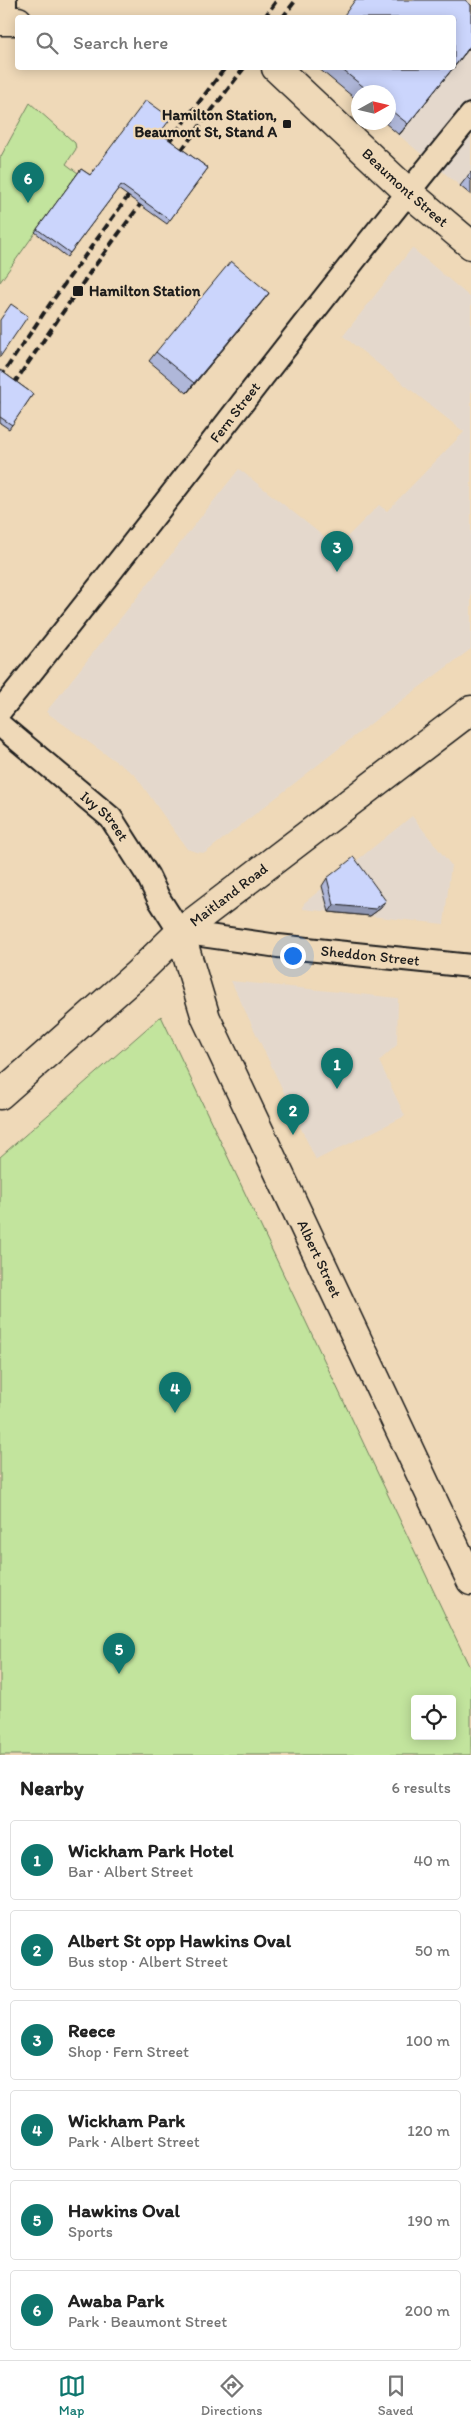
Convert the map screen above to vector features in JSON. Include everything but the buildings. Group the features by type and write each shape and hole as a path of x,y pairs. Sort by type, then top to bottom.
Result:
{"main road":[{"name":"Beaumont Street","path":"278,70 407,192 471,245"},
{"name":"Maitland Road","path":"0,1095 137,974 180,932 471,710"},
{"name":"Albert Street","path":"180,932 206,1018 471,1581"}],"street":[{"name":"Fern Street","path":"0,711 96,594 407,192 471,115"},
{"name":"Ivy Street","path":"0,725 111,818 148,876 159,899 180,932"},
{"name":"Sheddon Street","path":"180,932 278,946 471,966"}],"shaded area":[{"path":"356,0 471,0 471,195 392,130 396,130 396,85 351,85 351,88 321,70 456,70 456,15 438,15"},
{"path":"412,248 471,298 471,649 378,718 205,853 187,849 135,775 46,712 239,469 337,547 379,505 387,511 464,432 343,336"},
{"path":"412,816 451,865 444,924 303,909 304,903"},
{"path":"231,981 398,998 397,1045 379,1061 405,1116 316,1160"}],"green space":[{"path":"30,103 75,143 76,149 66,164 78,173 0,282 0,158"},
{"path":"161,1016 471,1670 471,1755 0,1755 0,1157"}],"railway":[{"path":"266,15 277,0"},
{"path":"284,15 296,0"},
{"path":"161,152 223,70"},
{"path":"174,160 242,70"},
{"path":"0,378 50,304 137,184"},
{"path":"0,404 91,271 148,194"}],"place":[{"name":"Hamilton Station, Beaumont St, Stand A","path":"287,124"},
{"name":"Awaba Park","path":"28,203"},
{"name":"Hamilton Station","path":"78,291"},
{"name":"Reece","path":"337,572"},
{"name":"Wickham Park Hotel","path":"337,1089"},
{"name":"Albert St opp Hawkins Oval","path":"293,1135"},
{"name":"Wickham Park","path":"175,1413"},
{"name":"Hawkins Oval","path":"119,1674"}]}
